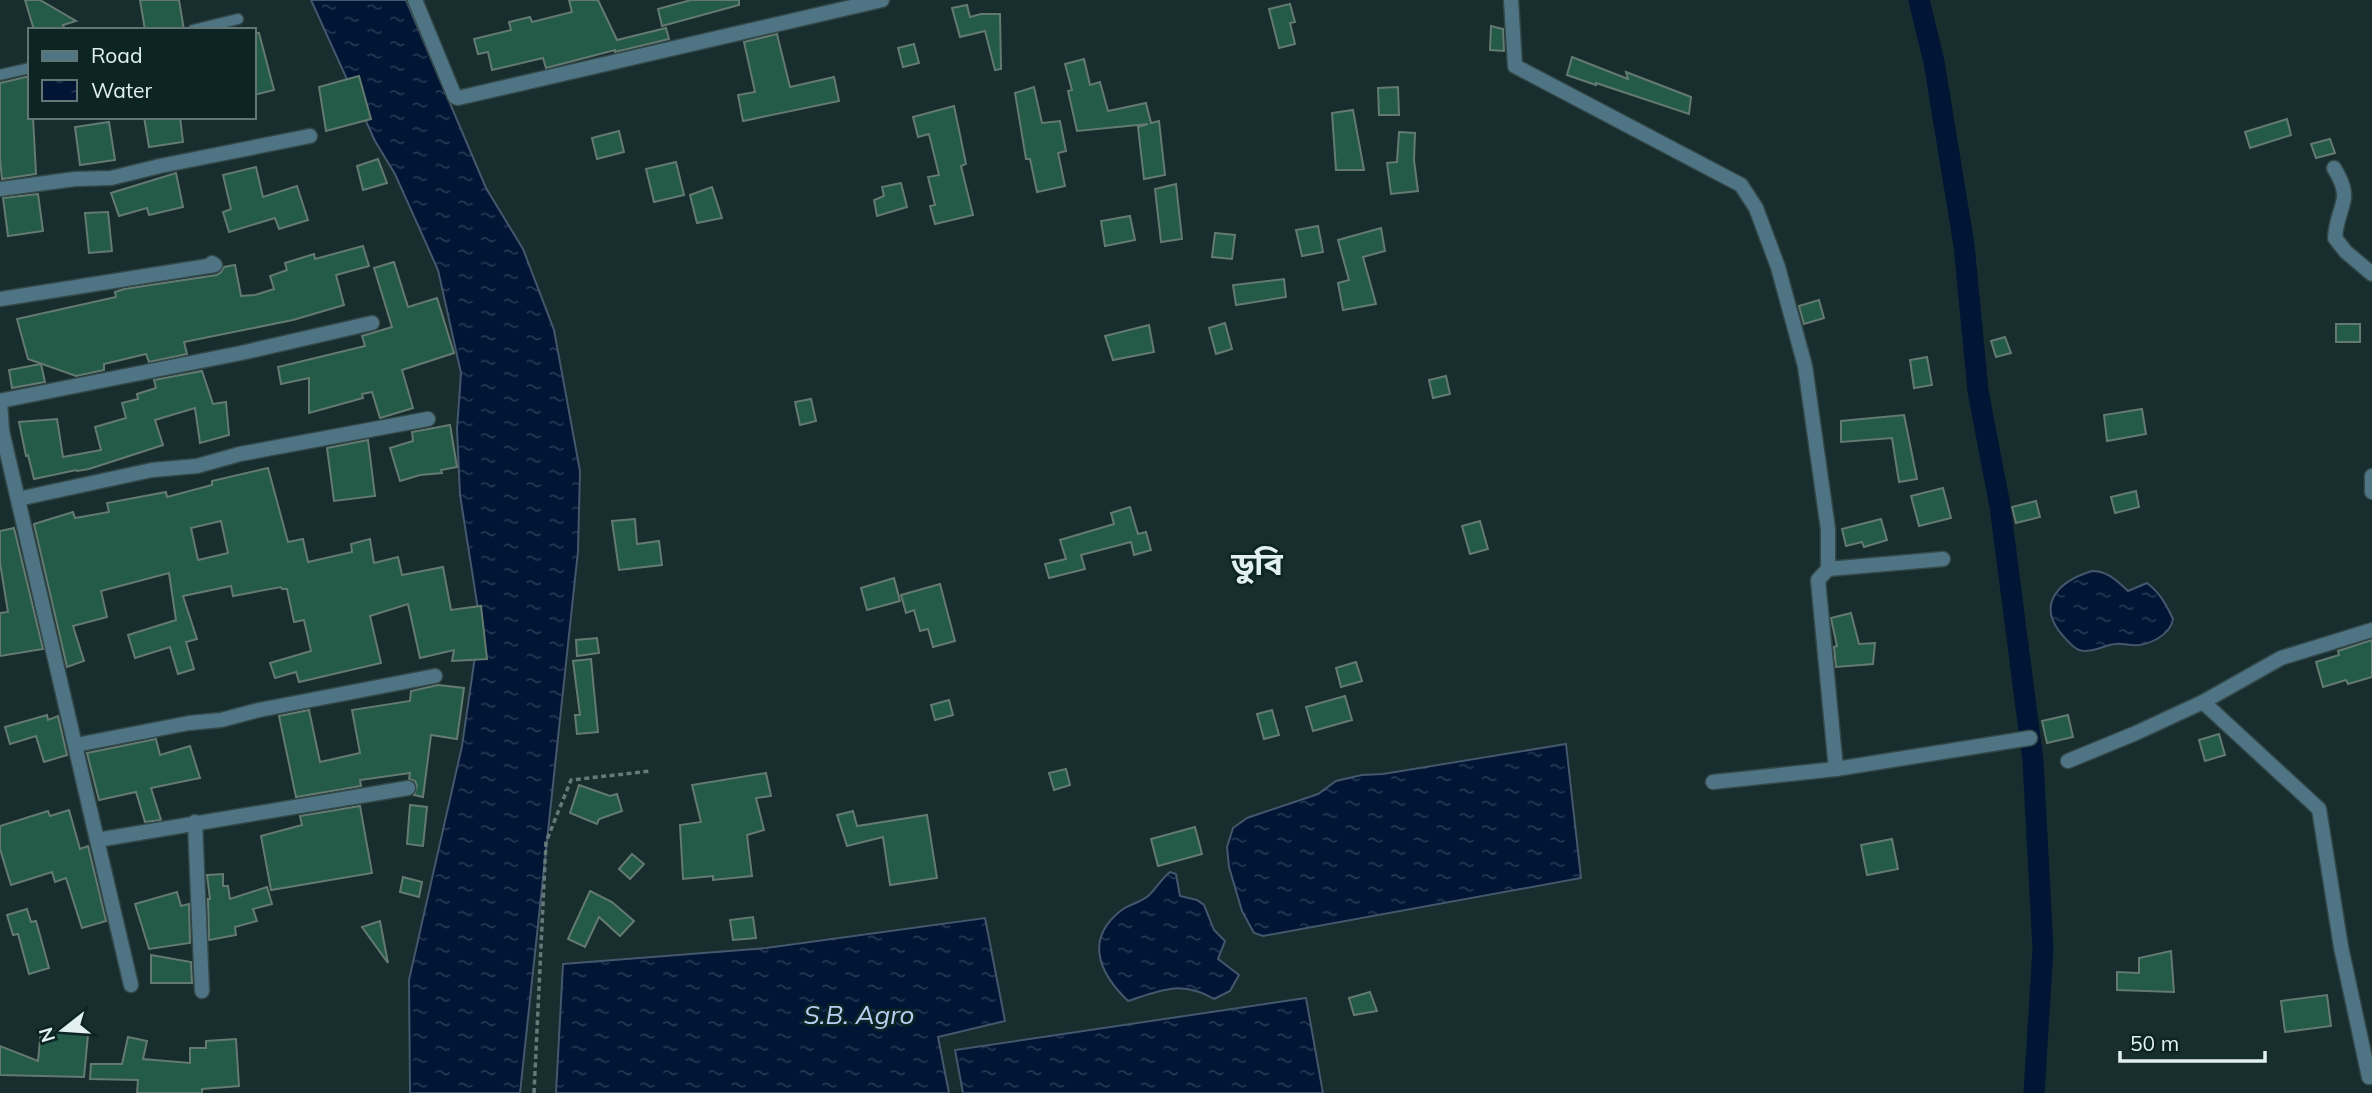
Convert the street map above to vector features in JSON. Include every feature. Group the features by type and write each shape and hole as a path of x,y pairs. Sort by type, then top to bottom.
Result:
{"street":[{"path":"415,0 458,99 882,0"},
{"path":"1511,0 1515,66 1741,185 1756,208 1778,267 1805,366 1828,529 1829,569"},
{"path":"0,189 75,179 111,178 310,136"},
{"path":"2334,168 2343,184 2345,197 2336,223 2335,238 2346,252 2372,274"},
{"path":"0,299 215,265 212,263"},
{"path":"131,985 2,431 0,401 242,353 372,323"},
{"path":"18,499 152,470 197,466 240,454 428,419"},
{"path":"2372,475 2372,492"},
{"path":"1836,769 1818,580 1829,569 1943,559"},
{"path":"2068,761 2203,702 2281,658 2372,630"},
{"path":"76,745 188,723 221,720 259,710 435,676"},
{"path":"2203,702 2319,809 2341,947 2369,1077 2372,1076"},
{"path":"1713,782 1836,769 2030,738"},
{"path":"97,840 408,788"},
{"path":"195,822 202,991"}],"lane":[{"path":"201,28 238,19"},
{"path":"0,75 28,68"}],"path":[{"path":"534,1093 546,842 571,780 651,771"}],"water":[{"path":"311,0 406,0 486,188 523,249 554,330 580,471 578,551 520,1093 410,1093 409,980 462,746 480,622 460,495 457,429 461,373 438,270 395,174 375,141"},
{"path":"2092,571 2108,575 2128,591 2147,583 2162,599 2173,619 2168,630 2157,639 2144,644 2118,644 2088,651 2074,647 2055,624 2051,604 2061,588 2080,575"},
{"path":"1566,744 1581,878 1263,936 1254,933 1242,911 1229,867 1227,847 1233,828 1247,818 1318,794 1336,781"},
{"path":"1170,872 1176,874 1180,896 1197,900 1204,905 1214,930 1225,941 1218,959 1239,975 1230,991 1214,999 1181,988 1128,1001 1103,967 1100,943 1103,932 1123,909 1148,896"},
{"name":"S.B. Agro","path":"985,918 1005,1021 938,1037 949,1093 556,1093 563,964 766,948"},
{"path":"1306,998 1323,1093 963,1093 955,1050"}],"building":[{"path":"25,0 40,0 76,21 63,25 64,28 33,28"},
{"path":"140,0 179,0 184,28 145,28"},
{"path":"569,0 598,0 617,40 666,28 669,39 546,68 543,58 492,70 488,52 478,54 474,39 511,30 509,22 530,17 532,22 572,12"},
{"path":"691,0 739,0 739,5 662,26 658,9"},
{"path":"1290,4 1295,22 1290,23 1295,44 1279,48 1269,9"},
{"path":"967,5 970,17 1000,14 1001,69 995,70 985,31 960,37 952,8"},
{"path":"1491,26 1503,29 1504,51 1490,50"},
{"path":"256,33 259,33 274,90 256,94"},
{"path":"777,34 790,87 834,77 839,101 743,121 738,95 755,92 744,42"},
{"path":"914,44 919,63 903,67 898,48"},
{"path":"1572,57 1628,79 1626,72 1691,97 1689,114 1567,75"},
{"path":"1084,59 1090,85 1100,82 1108,111 1146,103 1151,123 1159,121 1165,175 1144,179 1138,127 1148,124 1077,131 1068,91 1072,90 1065,64"},
{"path":"28,76 28,119 33,119 36,174 2,179 0,83"},
{"path":"359,76 371,119 326,131 319,87"},
{"path":"1034,87 1042,123 1060,121 1066,151 1058,153 1065,186 1037,192 1030,159 1026,159 1015,93"},
{"path":"1398,87 1399,115 1379,115 1378,88"},
{"path":"954,106 966,164 961,166 973,215 935,224 930,206 935,205 928,177 939,175 929,134 918,137 913,117"},
{"path":"1353,110 1364,170 1336,170 1332,113"},
{"path":"144,119 180,119 183,142 149,147"},
{"path":"2287,119 2291,135 2250,148 2245,132"},
{"path":"109,122 115,160 80,165 75,127"},
{"path":"619,131 624,152 597,159 592,138"},
{"path":"1399,132 1415,133 1414,160 1418,191 1391,194 1387,163 1397,162"},
{"path":"2330,139 2335,153 2316,158 2311,144"},
{"path":"378,159 387,183 363,190 357,166"},
{"path":"676,162 684,195 654,202 646,169"},
{"path":"256,167 263,197 297,186 308,220 279,229 275,218 229,232 223,212 231,209 223,175"},
{"path":"176,173 183,207 149,215 147,208 119,216 111,193"},
{"path":"901,183 907,207 877,216 874,200 884,196 882,187"},
{"path":"1176,184 1182,239 1161,242 1155,189"},
{"path":"712,187 722,218 697,223 690,195"},
{"path":"38,194 43,231 8,236 3,198"},
{"path":"108,212 112,251 89,253 85,213"},
{"path":"1130,216 1135,240 1105,246 1101,221"},
{"path":"1318,226 1323,252 1302,256 1296,230"},
{"path":"1381,228 1385,251 1363,257 1376,304 1343,310 1338,283 1349,280 1338,240"},
{"path":"1215,233 1235,235 1232,259 1212,257"},
{"path":"363,246 369,266 336,275 344,305 293,320 184,342 187,354 149,362 146,354 104,364 104,370 76,376 28,359 17,319 116,297 115,292 124,289 217,275 224,267 235,265 241,296 255,295 274,289 270,276 287,270 285,263 314,254 315,259"},
{"path":"394,262 408,307 437,298 454,353 402,370 413,408 380,418 372,392 362,394 363,398 309,413 309,378 281,384 278,367 365,346 362,336 392,327 374,268"},
{"path":"1284,279 1286,297 1236,305 1233,285"},
{"path":"1819,300 1824,318 1804,324 1799,306"},
{"path":"1225,323 1232,349 1216,354 1209,328"},
{"path":"2336,324 2360,324 2360,342 2336,342"},
{"path":"1149,325 1154,352 1113,360 1105,336"},
{"path":"2005,337 2011,353 1996,357 1991,341"},
{"path":"1927,357 1932,385 1914,388 1910,360"},
{"path":"41,364 45,382 12,388 9,370"},
{"path":"202,371 213,404 226,402 229,435 200,443 195,408 155,420 163,445 89,469 34,479 19,422 57,419 63,457 101,450 95,427 126,418 122,403 138,399 137,394 156,388 154,380"},
{"path":"1446,376 1450,394 1433,398 1429,380"},
{"path":"811,399 816,421 800,425 795,402"},
{"path":"2142,409 2146,434 2107,441 2104,415"},
{"path":"1904,415 1917,479 1899,482 1892,438 1841,442 1841,421"},
{"path":"450,425 457,467 441,470 442,473 420,475 400,481 390,448 413,441 412,432"},
{"path":"368,440 375,496 334,501 327,448"},
{"path":"268,468 288,542 303,539 308,562 352,552 351,544 370,539 374,563 398,557 402,575 443,567 451,610 481,606 487,659 452,661 454,650 420,658 408,604 370,616 381,663 299,682 296,672 275,678 270,663 311,651 304,620 294,622 287,589 281,587 233,596 231,586 183,596 197,639 186,642 194,669 178,674 170,647 135,658 128,635 176,620 169,573 101,591 107,617 73,626 84,661 67,667 34,524 73,512 75,518 109,512 107,503 166,492 167,497 212,485 212,481","holes":["221,521 228,553 198,560 191,528"]},
{"path":"1943,488 1951,518 1919,526 1911,496"},
{"path":"2136,491 2139,507 2115,513 2111,497"},
{"path":"2036,501 2040,517 2016,523 2012,507"},
{"path":"1130,507 1138,534 1146,532 1151,550 1134,555 1131,542 1081,555 1085,569 1049,578 1045,564 1066,559 1060,540 1114,524 1111,513"},
{"path":"635,519 637,544 659,541 662,565 619,570 612,521"},
{"path":"1881,519 1887,540 1864,547 1862,542 1846,546 1842,529"},
{"path":"1480,521 1488,549 1470,554 1462,526"},
{"path":"14,528 43,649 0,656 0,613 8,612 0,563 0,531"},
{"path":"894,578 900,601 867,610 861,588"},
{"path":"940,584 955,641 933,647 928,629 920,631 914,610 906,613 901,595"},
{"path":"1851,613 1859,644 1875,643 1873,664 1836,667 1834,647 1837,646 1831,618"},
{"path":"597,638 599,653 577,656 576,640"},
{"path":"2372,640 2372,677 2348,684 2346,680 2323,687 2316,662 2339,655 2338,651"},
{"path":"591,659 598,732 577,734 575,715 580,715 573,661"},
{"path":"1356,662 1362,681 1341,687 1336,668"},
{"path":"438,685 464,688 457,739 431,735 423,797 414,795 417,786 415,781 409,779 410,773 360,780 361,786 296,797 279,716 309,710 320,762 360,753 352,710 410,701 411,691"},
{"path":"1345,696 1352,720 1313,731 1306,707"},
{"path":"949,700 953,715 935,720 931,705"},
{"path":"1272,710 1279,735 1264,739 1257,714"},
{"path":"47,715 48,720 58,716 67,755 44,762 36,736 10,744 5,727"},
{"path":"2068,715 2073,737 2047,743 2042,721"},
{"path":"2219,734 2225,755 2205,761 2199,740"},
{"path":"156,739 160,755 190,746 200,778 151,788 161,820 145,822 136,792 99,800 87,753"},
{"path":"1066,769 1070,785 1054,790 1049,773"},
{"path":"766,773 771,796 756,798 764,830 747,835 752,876 713,880 713,876 683,879 680,825 701,822 692,785"},
{"path":"579,785 610,796 617,794 622,811 599,819 597,824 570,813"},
{"path":"410,805 427,807 423,846 407,844"},
{"path":"360,806 372,873 271,890 261,836 302,825 300,816"},
{"path":"69,810 80,849 88,846 106,921 82,928 66,878 55,882 52,872 11,885 0,849 0,826 48,811 50,816"},
{"path":"853,811 857,826 927,815 937,878 890,885 883,837 847,846 837,815"},
{"path":"1195,827 1202,854 1158,866 1151,839"},
{"path":"1892,839 1898,869 1867,875 1861,845"},
{"path":"632,854 644,864 630,879 619,869"},
{"path":"223,874 223,886 228,886 230,899 267,887 272,904 253,909 257,921 235,927 236,935 209,940 210,899 207,875"},
{"path":"403,877 422,882 419,897 400,892"},
{"path":"590,891 612,902 634,921 620,936 599,917 585,947 568,939"},
{"path":"177,892 181,906 189,904 190,943 149,949 135,904"},
{"path":"27,909 31,922 36,921 49,968 29,974 18,934 13,935 7,915"},
{"path":"753,917 756,938 733,940 730,920"},
{"path":"380,921 388,963 362,927"},
{"path":"2171,951 2174,992 2117,990 2117,972 2139,973 2139,958"},
{"path":"151,955 191,962 192,983 151,983"},
{"path":"1370,992 1377,1011 1354,1015 1349,998"},
{"path":"2327,995 2331,1026 2285,1032 2281,1001"},
{"path":"41,1030 88,1035 84,1077 0,1075 0,1046 38,1061"},
{"path":"128,1037 147,1041 143,1059 190,1063 190,1048 206,1048 206,1041 236,1039 239,1086 202,1089 202,1093 137,1093 138,1080 90,1079 91,1064 122,1064"}],"waterway":[{"path":"1919,0 1934,62 1964,245 1978,391 2000,506 2033,761 2043,949 2034,1093"}],"district":[{"name":"ডুবি","path":"1257,563"}]}
